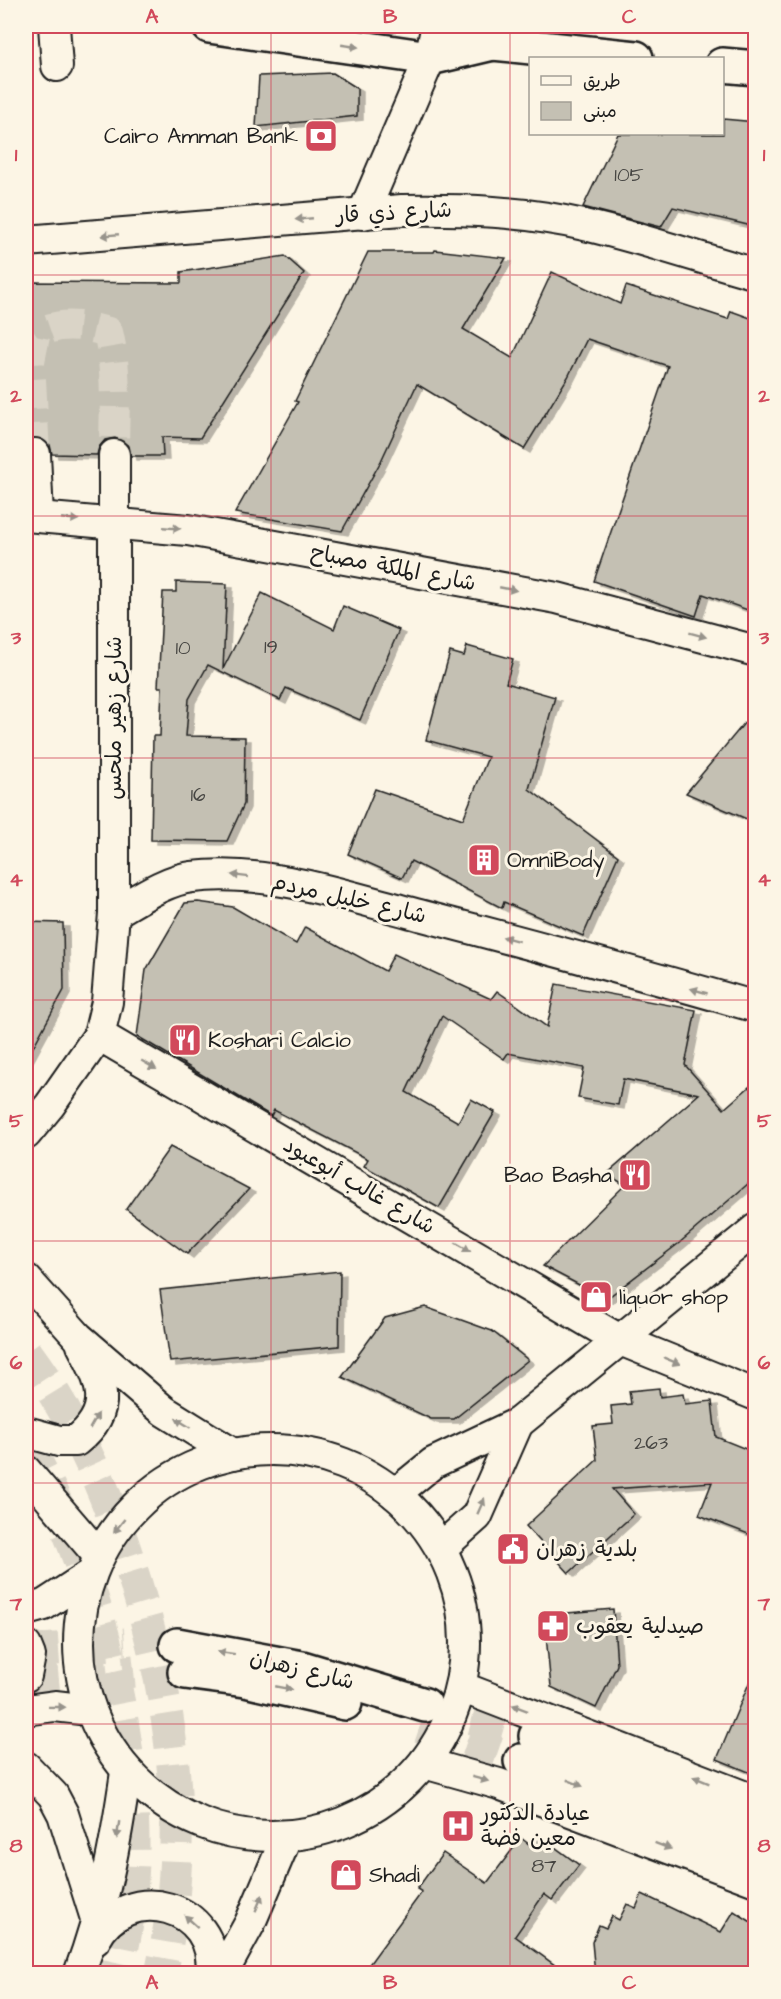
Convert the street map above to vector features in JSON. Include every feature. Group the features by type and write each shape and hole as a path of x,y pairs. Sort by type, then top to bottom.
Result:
{"main road":[{"path":"209,26 430,58 493,43"},
{"path":"441,26 493,43 626,57"},
{"path":"724,65 756,68"},
{"name":"شارع زهران","path":"181,1659 302,1668 422,1715"},
{"path":"756,1826 529,1748 756,1858"}],"street":[{"path":"54,26 57,66"},
{"path":"363,214 430,58 436,26"},
{"name":"شارع ذي قار","path":"26,241 414,209 505,212 584,225 756,274"},
{"path":"32,516 35,454"},
{"name":"شارع زهير ملحس","path":"114,455 114,913"},
{"name":"شارع الملكة مصباح","path":"32,516 188,530 556,598 756,651"},
{"name":"شارع خليل مردم","path":"114,913 148,893 189,877 227,875 294,883 591,960 756,1007"},
{"path":"26,1134 50,1105 99,1035 107,1002 114,913"},
{"name":"شارع غالب أبوعبود","path":"99,1035 618,1339 756,1395"},
{"path":"395,1494 433,1463 518,1423 618,1339 756,1229"},
{"path":"26,1279 78,1337 164,1411 233,1454"},
{"path":"26,1432 59,1441 76,1441 89,1431 98,1418 102,1404 97,1372 78,1337"},
{"path":"441,1548 477,1516 518,1423"},
{"path":"276,1450 318,1455 359,1470 395,1494 420,1519 441,1548 455,1581 464,1616 466,1652 461,1687 443,1735 424,1763 386,1800 364,1814 331,1827 287,1836 238,1833 199,1823 148,1792 126,1772 105,1742 89,1710 79,1665 78,1629 95,1565 114,1531 154,1490 178,1474 233,1454 276,1450"},
{"path":"26,1471 95,1565"},
{"path":"26,1610 44,1605 95,1565"},
{"path":"26,1646 30,1656 26,1676"},
{"path":"461,1687 756,1801"},
{"path":"26,1710 55,1706 89,1710"},
{"path":"424,1763 499,1784 756,1881"},
{"path":"26,1767 53,1795 63,1815 97,1923"},
{"path":"80,1969 97,1923 116,1845 126,1772"},
{"path":"222,1974 250,1923 287,1836"},
{"path":"80,1969 100,1930 113,1916 130,1908 149,1904 168,1907 185,1915 199,1928 208,1945 212,1963 211,1974"}],"building":[{"path":"333,73 357,88 357,116 256,127 259,76"},
{"path":"724,119 756,122 756,227 673,207 661,227 583,207 618,135 724,135"},
{"path":"435,250 506,258 463,329 512,358 552,272 620,304 626,286 728,319 731,311 756,320 756,613 703,594 696,616 594,581 668,366 587,339 568,377 524,449 417,384 381,461 342,531 235,513 298,402 295,401 368,252 434,252"},
{"path":"285,256 304,273 200,438 162,437 163,456 131,456 129,446 115,438 105,440 99,447 97,455 52,454 50,445 43,439 35,437 26,440 26,282 181,283 181,272"},
{"path":"176,582 227,584 223,669 262,593 334,629 343,606 399,630 360,720 286,688 280,700 208,665 189,699 186,736 245,737 244,804 227,841 151,840 153,736 160,736 162,687 158,687 163,592 176,592"},
{"path":"467,646 513,659 506,683 555,697 529,789 618,856 583,936 504,902 502,908 411,861 402,878 348,854 375,789 463,819 488,757 426,740 450,652 464,656"},
{"path":"756,709 756,823 686,793"},
{"path":"198,902 233,907 296,944 305,927 385,971 394,954 491,999 497,991 547,1027 556,984 696,1010 685,1065 724,1109 756,1081 756,1177 678,1244 606,1299 543,1266 625,1185 607,1174 699,1094 623,1079 618,1105 578,1098 584,1068 508,1053 504,1059 442,1016 406,1092 458,1122 471,1099 495,1112 439,1208 364,1166 368,1159 274,1110 271,1116 137,1036 146,970 185,903"},
{"path":"26,922 63,923 64,990 26,1060"},
{"path":"170,1147 249,1189 187,1254 126,1209"},
{"path":"340,1271 339,1346 170,1362 160,1290"},
{"path":"425,1307 492,1331 528,1360 454,1419 431,1419 342,1377 385,1318"},
{"path":"659,1388 660,1397 683,1394 685,1404 712,1401 716,1437 756,1453 756,1537 699,1515 712,1482 612,1489 634,1514 569,1573 526,1526 597,1460 593,1426 613,1424 611,1406 631,1404 629,1391"},
{"path":"613,1609 617,1665 596,1708 551,1687 544,1615"},
{"path":"756,1669 756,1775 717,1759"},
{"path":"537,1834 579,1865 552,1900 544,1894 515,1936 567,1974 362,1974 422,1892 417,1889 443,1853 487,1883 521,1838 530,1845"},
{"path":"642,1894 721,1932 734,1911 756,1925 756,1974 595,1974 592,1942 599,1925 606,1928 612,1916 619,1920 627,1904 636,1908"}],"tunnel":[{"path":"35,454 30,361 35,336 52,328 70,325 108,332 114,378 114,455"},
{"path":"26,1352 62,1406 104,1493 136,1584 160,1680 169,1729 176,1826 175,1875 170,1925 161,1974"},
{"path":"26,1443 70,1535 104,1637 116,1689 131,1793 133,1843 129,1909 117,1974"},
{"path":"26,1651 125,1644"},
{"path":"26,1682 134,1671"},
{"path":"425,1705 536,1736"},
{"path":"420,1726 521,1761"}],"place":[{"name":"Cairo Amman Bank","path":"321,136"},
{"name":"OmniBody","path":"484,860"},
{"name":"Koshari Calcio","path":"185,1040"},
{"name":"Bao Basha","path":"635,1175"},
{"name":"liquor shop","path":"596,1297"},
{"name":"بلدية زهران","path":"513,1549"},
{"name":"صيدلية يعقوب","path":"553,1626"},
{"name":"عيادة الدكتور معين فضة","path":"458,1826"},
{"name":"Shadi","path":"346,1875"}]}
